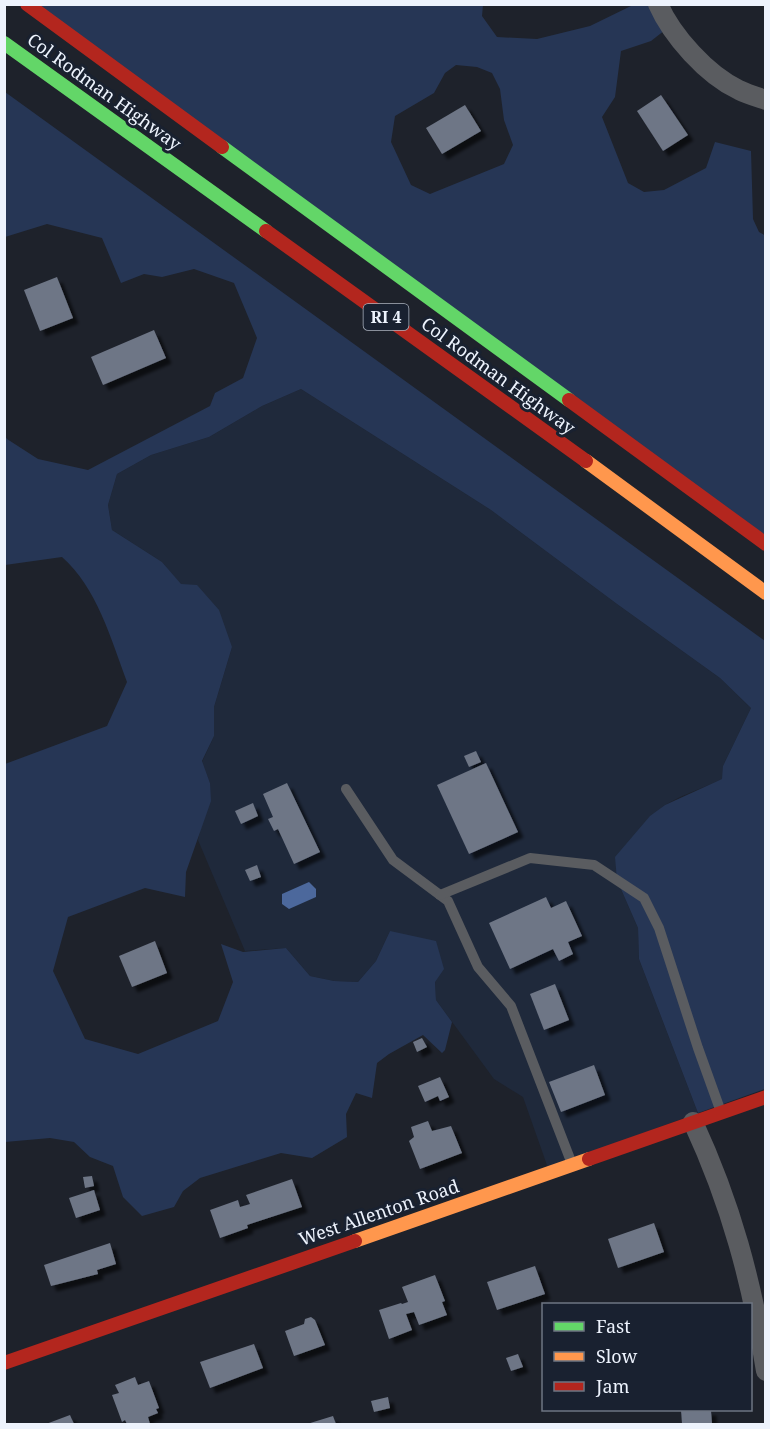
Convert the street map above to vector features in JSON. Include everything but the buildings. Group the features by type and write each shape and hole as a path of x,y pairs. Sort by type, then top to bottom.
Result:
{"main road":[{"name":"Col Rodman Highway","path":"27,4 765,544"},
{"name":"Col Rodman Highway","path":"4,42 765,593"},
{"name":"West Allenton Road","path":"4,1363 765,1097"}],"street":[{"path":"658,4 665,21 693,55 723,81 765,100"},
{"path":"693,1122 712,1164 735,1228 757,1316 765,1371"}],"lane":[{"path":"345,789 393,860 448,901 478,967 511,1006 572,1164"},
{"path":"440,895 530,858 594,865 644,898 659,928 698,1048 722,1112"}],"shaded area":[{"path":"25,5 483,5 482,16 497,37 537,39 590,26 633,5 664,5 674,23 651,41 621,51 615,97 602,117 628,183 644,192 664,190 706,168 715,142 751,151 753,219 759,232 766,236 765,546","holes":["456,65 477,67 492,73 500,89 504,120 513,145 504,164 430,194 411,185 391,142 395,116 434,93 445,73"]},
{"path":"5,92 765,641 765,1089 698,1113 639,959 638,928 617,880 615,857 650,816 665,805 722,779 723,766 751,708 720,678 491,510 301,389 262,406 209,437 151,455 117,474 108,505 112,530 162,562 181,584 197,585 219,610 232,647 214,707 214,736 202,761 210,783 211,801 186,872 185,897 145,888 68,917 53,971 85,1039 138,1054 218,1021 233,982 221,944 243,952 286,948 310,976 334,981 358,982 376,961 390,931 436,941 444,969 435,982 436,1000 452,1022 445,1050 442,1053 423,1035 377,1063 372,1098 356,1093 346,1114 347,1137 312,1158 281,1153 200,1178 183,1191 174,1207 142,1216 123,1197 113,1166 90,1157 74,1142 50,1138 5,1142 5,764 107,726 127,682 94,599 85,584 62,557 5,565 4,435 38,459 88,470 210,406 215,393 243,378 257,338 234,283 194,269 162,277 144,274 121,283 102,238 47,224 5,237"},
{"path":"301,389 491,510 720,678 751,708 723,766 723,779 680,797 650,817 617,880 638,928 639,959 698,1113 548,1168 523,1097 494,1079 436,1000 435,982 390,931 376,961 358,982 334,981 310,976 286,948 245,951 198,840 210,783 202,762 214,736 214,707 232,647 162,562 112,530 108,505 117,474 151,455 209,437 262,406"},
{"path":"309,882 316,889 316,897 289,909 282,904 282,894"}],"traffic: fast":[{"path":"4,43 266,231"},
{"path":"222,147 569,400"}],"traffic: slow":[{"path":"586,461 766,593"},
{"path":"355,1241 589,1159"}],"traffic: jam":[{"path":"27,4 222,147"},
{"path":"266,231 586,461"},
{"path":"569,400 766,544"},
{"path":"589,1159 766,1097"},
{"path":"4,1363 355,1241"}]}
